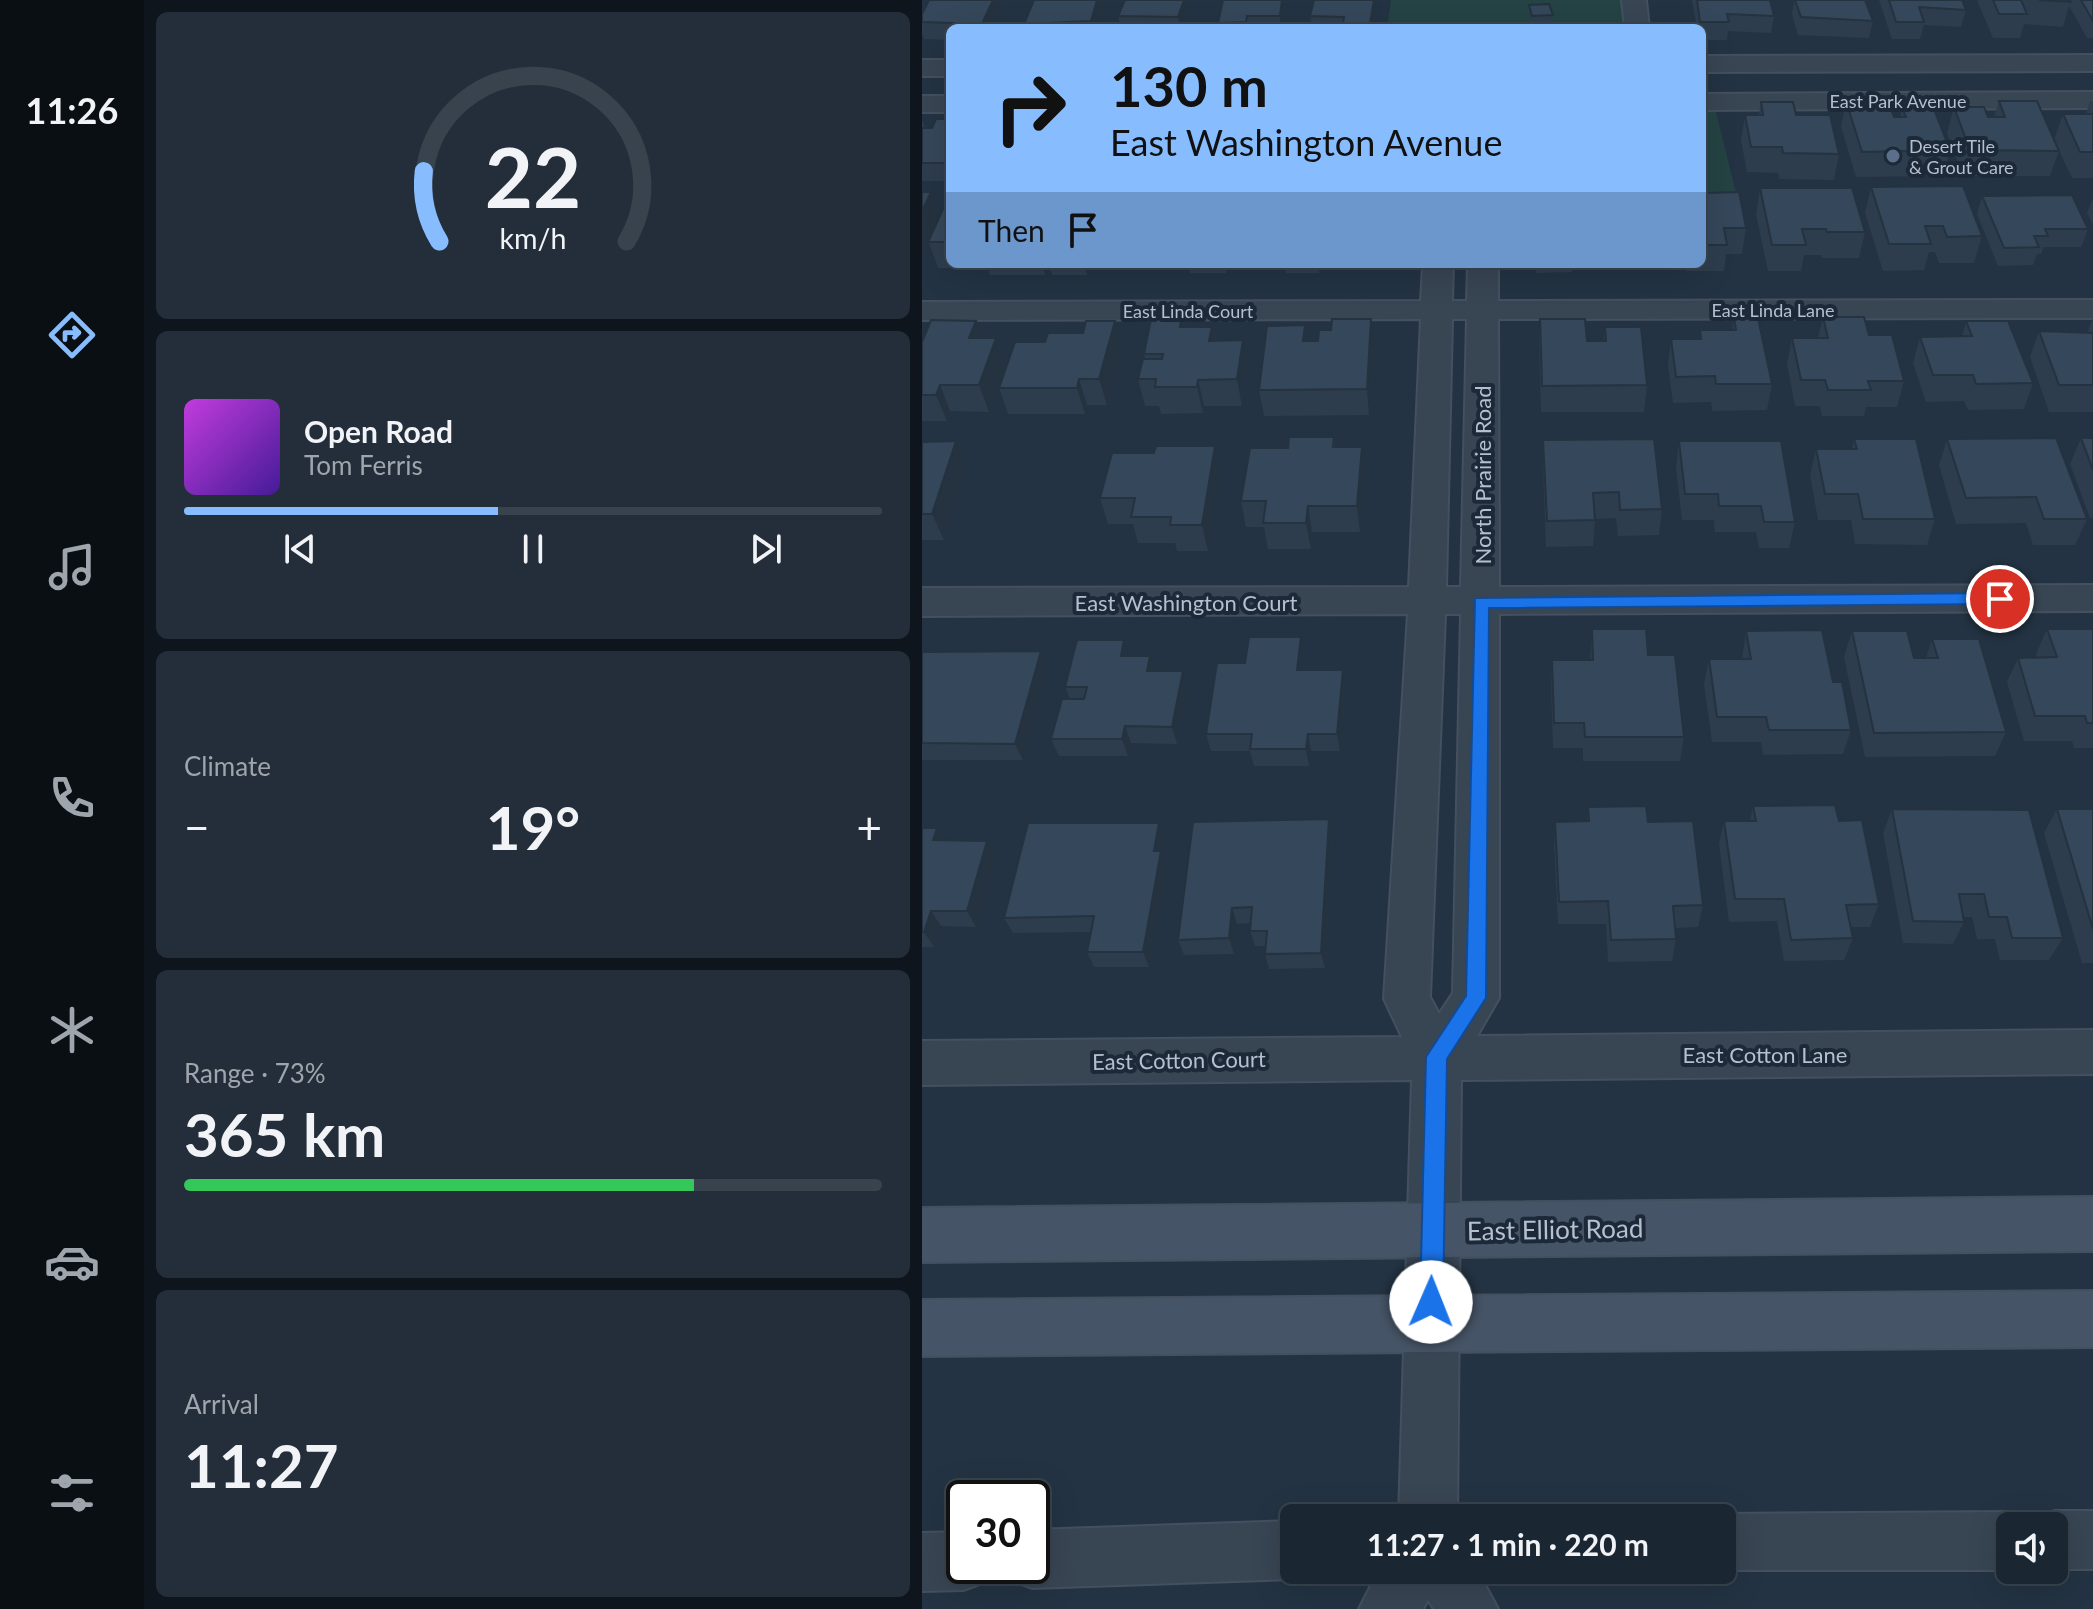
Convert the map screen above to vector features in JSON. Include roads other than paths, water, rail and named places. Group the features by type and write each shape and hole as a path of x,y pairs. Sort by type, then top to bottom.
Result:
{"main road":[{"name":"East Elliot Road","path":"922,1328 1432,1278 2093,1224"},
{"name":"East Elliot Road","path":"922,1235 1432,1278 2093,1319"}],"street":[{"path":"1634,0 1637,24"},
{"name":"East Park Avenue","path":"1706,64 2093,63"},
{"path":"922,68 946,68"},
{"name":"East Park Avenue","path":"1706,102 2093,100"},
{"path":"922,104 946,104"},
{"name":"North Prairie Road","path":"1437,1057 1476,998 1453,602 1457,311 1440,268"},
{"name":"North Prairie Road","path":"1428,1504 1437,1057 1407,999 1453,602 1457,311 1481,268"},
{"name":"East Linda Lane","path":"1457,311 2093,309"},
{"name":"East Linda Court","path":"922,311 1457,311"},
{"name":"East Washington Court","path":"922,602 2093,598"},
{"name":"East Cotton Lane","path":"1437,1057 2093,1052"},
{"name":"East Cotton Court","path":"922,1063 1437,1057"},
{"path":"2068,1540 2093,1540"},
{"path":"1736,1543 1996,1541"},
{"path":"1050,1558 1280,1550"},
{"path":"922,1562 946,1561"},
{"path":"1389,1609 1404,1584"},
{"path":"1452,1584 1468,1609"}],"place":[{"name":"Desert Tile & Grout Care","path":"1893,156"}]}
